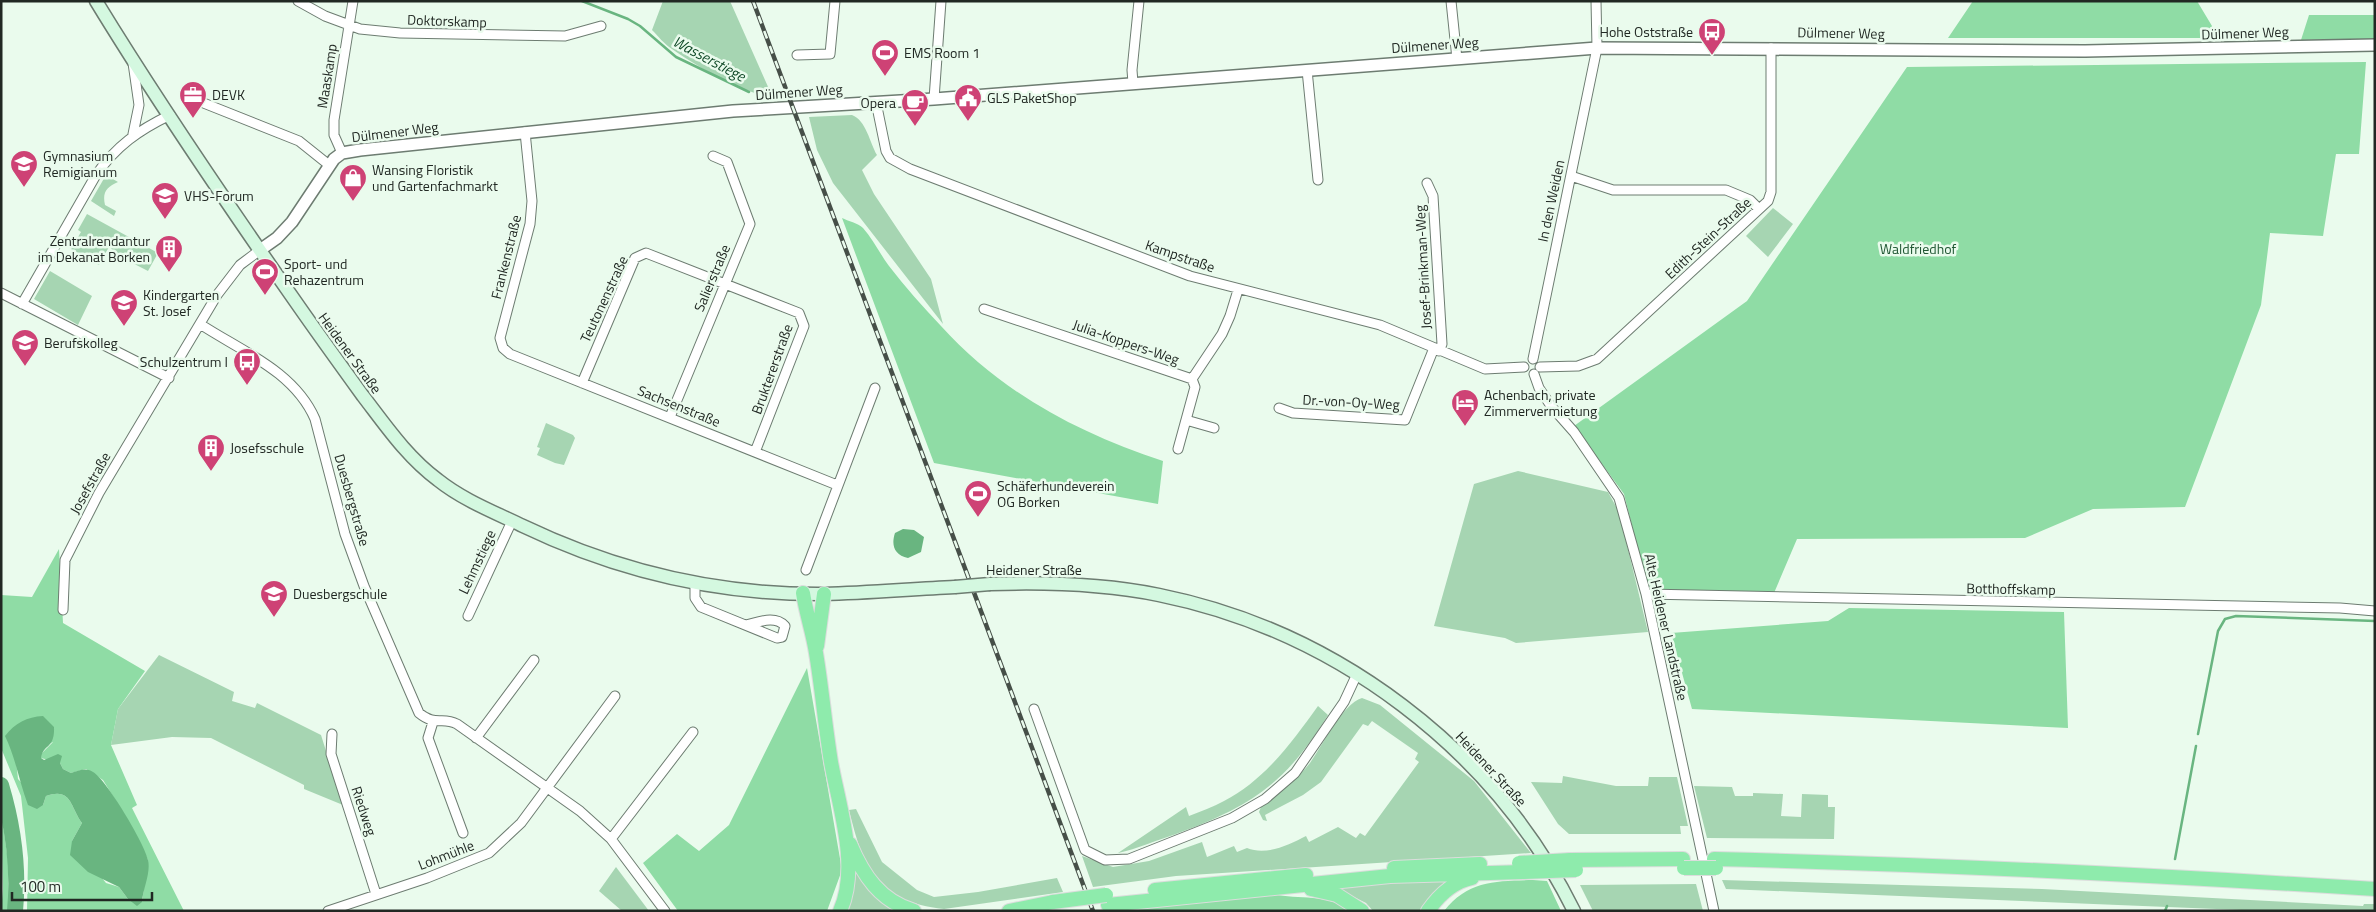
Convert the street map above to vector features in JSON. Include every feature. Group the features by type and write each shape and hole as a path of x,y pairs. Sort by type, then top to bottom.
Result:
{"highway":[{"path":"803,593 816,652 830,753 845,833 848,877 846,894 840,911"},
{"path":"816,652 824,594"},
{"path":"845,833 858,863 869,881 886,898 914,911"},
{"path":"1107,900 1521,867 1683,864 1874,863 2117,873 2375,889"},
{"path":"1715,864 1984,876 2375,898"},
{"path":"1009,911 1054,908 1270,878 1415,866 1521,867"},
{"path":"1428,911 1438,897 1453,885 1466,879 1521,867"},
{"path":"1273,887 1321,890 1337,895 1362,911"}],"main road":[{"name":"Heidener Straße","path":"96,1 260,250 392,436 415,461 456,492 555,541 615,563 695,583 746,590 824,594 990,584 1082,585 1122,589 1186,601 1261,625 1289,637 1357,674 1413,713 1454,748 1495,791 1534,841 1560,881 1574,911"}],"street":[{"name":"Doktorskamp","path":"298,1 325,16 349,25 400,34 565,36 601,26"},
{"name":"Maaskamp","path":"342,154 334,135 334,120 353,1"},
{"path":"797,55 830,54 836,1"},
{"path":"934,99 941,1"},
{"path":"1133,83 1132,70 1139,1"},
{"path":"1451,1 1458,59"},
{"path":"1596,1 1597,48"},
{"name":"Dülmener Weg","path":"260,250 277,238 292,222 328,165 342,154 525,132 733,111 934,99 1597,48 2085,51 2375,45"},
{"name":"In den Weiden","path":"1533,359 1597,48"},
{"name":"Edith-Stein-Straße","path":"1537,371 1578,366 1597,359 1691,275 1768,201 1771,192 1771,48"},
{"path":"132,57 139,105 133,134"},
{"path":"1307,70 1318,180"},
{"path":"201,102 299,141 328,165"},
{"name":"Kampstraße","path":"876,102 886,151 890,158 910,170 1190,276 1238,290 1380,325 1485,369 1524,367"},
{"path":"22,304 96,175 110,156 133,134 170,114"},
{"name":"Frankenstraße","path":"510,354 503,348 500,338 522,259 530,224 532,201 525,132"},
{"name":"Salierstraße","path":"670,417 750,224 727,162 713,156"},
{"path":"1571,176 1613,190 1726,190 1750,200 1759,209"},
{"name":"Josef-Brinkman-Weg","path":"1427,182 1433,196 1442,344 1437,350"},
{"name":"Josefstraße","path":"63,610 65,560 99,493 228,279 240,265 260,250"},
{"name":"Teutonenstraße","path":"582,383 635,258 646,253 724,284"},
{"name":"Bruktererstraße","path":"724,284 799,313 804,326 756,452"},
{"name":"Julia-Koppers-Weg","path":"984,308 1192,379 1222,334 1238,290"},
{"path":"1,294 169,378"},
{"name":"Duesbergstraße","path":"200,324 272,368 295,386 309,406 315,419 345,534 364,586 399,664 416,709 432,722"},
{"name":"Dr.-von-Oy-Weg","path":"1279,408 1293,413 1405,420 1437,350"},
{"name":"Sachsenstraße","path":"510,354 837,485"},
{"path":"1533,359 1537,361 1537,371 1527,373 1524,367 1528,360 1533,359"},
{"name":"Alte Heidener Landstraße","path":"1537,371 1539,388 1551,406 1574,432 1619,498 1646,594 1714,911"},
{"path":"1178,449 1195,387 1192,379"},
{"path":"806,570 875,388"},
{"path":"1186,420 1214,428"},
{"name":"Lehmstiege","path":"468,616 512,521"},
{"path":"695,583 695,598 701,607 746,625"},
{"name":"Botthoffskamp","path":"1646,594 2375,610"},
{"path":"476,738 534,660"},
{"path":"1034,709 1085,850 1105,860 1129,859 1232,818 1265,798 1295,773 1344,702 1357,674"},
{"name":"Lohmühle","path":"328,911 435,875 489,853 521,823 615,696"},
{"path":"463,833 428,738 432,722 452,722 580,811 611,839 665,911"},
{"path":"611,839 693,732"},
{"name":"Riedweg","path":"332,734 331,754 376,894"}],"shaded area":[{"path":"663,1 730,1 773,98 749,91 721,78 693,63 666,45 652,30"},
{"path":"852,115 861,122 877,155 862,170 874,194 931,279 943,324 833,183 817,150 809,117"},
{"path":"106,175 118,182 106,190 104,197 105,205 116,211 114,216 91,201"},
{"path":"1773,208 1793,224 1768,257 1746,236"},
{"path":"87,214 158,253 148,271 111,252 112,249 109,247 99,265 71,249 81,232 78,230"},
{"path":"50,271 92,296 78,325 34,299"},
{"path":"546,423 573,435 575,438 564,465 537,455 540,448 537,447"},
{"path":"1518,471 1608,492 1619,512 1648,632 1516,643 1505,638 1434,626 1474,484"},
{"path":"903,529 914,530 924,537 921,552 908,558 899,555 893,542 895,533"},
{"path":"159,655 234,692 232,701 255,708 257,703 321,735 343,805 304,789 304,785 211,738 172,737 111,745 118,709"},
{"path":"1362,698 1380,705 1474,781 1531,853 1176,876 1093,887 1082,856 1113,867 1149,861 1202,842 1207,857 1234,846 1237,852 1247,848 1262,851 1285,846 1306,836 1309,842 1338,827 1356,838 1360,833 1365,836 1419,762 1415,759 1418,753 1372,721 1368,726 1363,724 1321,782 1303,795 1265,815 1267,821 1263,820 1259,812 1261,807 1305,769 1340,716 1347,708"},
{"path":"1318,706 1328,715 1297,759 1264,790 1246,802 1203,824 1118,853 1186,807 1189,816 1220,803 1239,792 1277,759"},
{"path":"43,716 54,727 54,734 51,743 44,750 41,758 44,760 58,754 62,756 60,763 63,769 71,773 79,770 93,772 107,786 140,840 149,865 142,902 137,906 128,899 119,887 88,872 70,855 72,841 82,823 66,796 55,794 46,796 43,805 37,809 28,805 5,736 22,722"},
{"path":"1563,776 1616,786 1648,786 1649,777 1677,777 1688,826 1680,826 1681,834 1569,834 1558,824 1531,782 1562,783"},
{"path":"1694,786 1732,787 1735,796 1753,796 1753,793 1783,794 1781,816 1801,817 1802,794 1828,795 1828,807 1835,807 1834,839 1707,838"},
{"path":"856,809 882,862 917,890 934,897 978,892 1057,878 1063,892 944,909 921,905 903,899 888,890 868,866 849,810"},
{"path":"616,867 649,911 622,911 599,891"},
{"path":"854,869 900,911 845,911"},
{"path":"1446,879 1421,911 1373,911 1366,903 1332,886"},
{"path":"1722,880 2042,889 2363,906 2364,904 2375,904 2375,911 2266,911 1726,889"},
{"path":"1696,884 1703,911 1593,911 1580,885"}],"green space":[{"path":"1973,1 2197,1 2212,26 2209,38 1948,38"},
{"path":"2309,15 2375,15 2375,39 2301,40"},
{"name":"Waldfriedhof","path":"2366,62 2359,154 2336,154 2323,236 2270,233 2261,305 2185,507 2093,509 2025,538 1797,539 1774,593 1648,590 1624,494 1574,426 1747,301 1907,67"},
{"path":"842,218 856,223 863,228 889,266 914,297 965,350 989,371 1016,391 1071,424 1101,438 1163,461 1158,504 934,463"},
{"path":"59,549 63,623 145,671 118,709 111,745 137,805 132,808 184,911 27,911 28,858 21,796 1,748 1,595 32,597","holes":["53,742 41,754 41,758 60,763 63,769 71,773 86,769 103,780 127,819 148,860 142,902 128,899 119,887 106,883 72,841 82,823 66,796 61,794 46,796 43,805 18,779 16,760"]},
{"path":"1849,608 2064,612 2068,728 1692,709 1671,633 1828,621"},
{"path":"807,668 842,870 827,911 678,911 643,863 677,834 699,851 729,825"},
{"path":"1,810 8,861 8,911 1,911 3,889"},
{"path":"1533,880 1547,881 1561,911 1444,911 1463,893 1484,884"},
{"path":"1273,894 1323,899 1341,905 1349,911 1118,911"}],"waterway":[{"name":"Wasserstiege","path":"582,1 628,19 640,26 676,57 749,92"},
{"path":"2198,734 2218,631 2225,619 2236,616 2375,621"},
{"path":"2175,859 2196,746"},
{"path":"1,785 14,847 15,911"},
{"path":"2165,911 2167,906"}],"railway":[{"path":"753,1 1093,911"}],"place":[{"name":"Hohe Oststraße","path":"1712,56"},
{"name":"EMS Room 1","path":"885,77"},
{"name":"DEVK","path":"193,119"},
{"name":"GLS PaketShop","path":"968,122"},
{"name":"Opera","path":"915,127"},
{"name":"Gymnasium Remigianum","path":"24,188"},
{"name":"Wansing Floristik und Gartenfachmarkt","path":"353,202"},
{"name":"VHS-Forum","path":"165,220"},
{"name":"Zentralrendantur im Dekanat Borken","path":"169,273"},
{"name":"Sport- und Rehazentrum","path":"265,296"},
{"name":"Kindergarten St. Josef","path":"124,327"},
{"name":"Berufskolleg","path":"25,367"},
{"name":"Schulzentrum I","path":"247,386"},
{"name":"Achenbach, private Zimmervermietung","path":"1465,427"},
{"name":"Josefsschule","path":"211,472"},
{"name":"Schäferhundeverein OG Borken","path":"978,518"},
{"name":"Duesbergschule","path":"274,618"}]}
